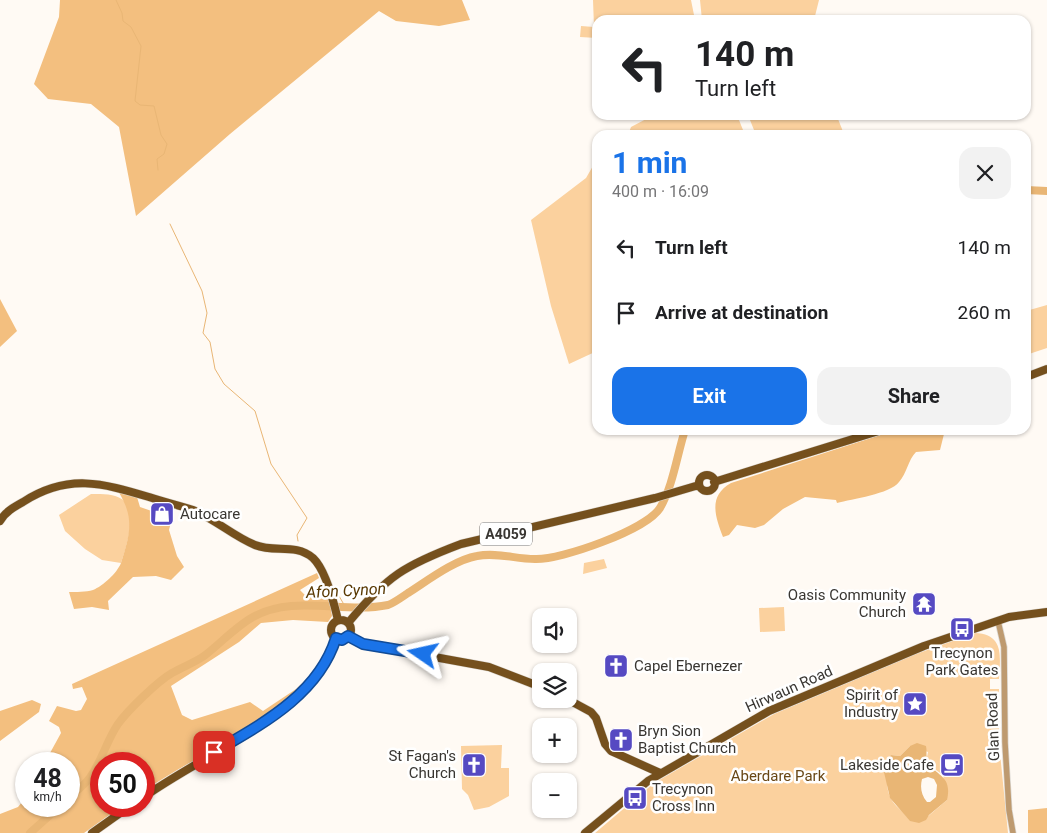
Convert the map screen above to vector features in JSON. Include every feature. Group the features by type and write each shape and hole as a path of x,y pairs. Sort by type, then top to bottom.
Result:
{"main road":[{"path":"1031,375 1047,370"},
{"name":"A4059","path":"348,623 369,598 396,574 416,562 461,544 673,494 699,485 701,478 706,475 712,477 714,482 866,435"},
{"path":"0,521 13,508 31,496 74,482 106,484 192,510 207,517 237,537 258,546 276,550 292,548 303,551 312,558 322,572 337,617 331,628 332,634 342,640 348,636 350,631 348,623 337,617"},
{"name":"Hirwaun Road","path":"585,833 660,773 769,711 924,646 998,621 1047,612"},
{"path":"348,636 363,644 489,667 532,684"},
{"path":"155,788 265,722 299,696 323,667 336,638"},
{"path":"577,705 590,712 599,725 605,744 611,751 660,773"},
{"path":"92,833 115,817"}],"street":[{"name":"Glan Road","path":"998,621 1004,647 1005,743 1009,810 1013,833"}],"green space":[{"path":"593,0 691,0 694,15 594,15"},
{"path":"700,0 819,0 815,15 702,15"},
{"path":"581,26 592,27 592,38 580,37"},
{"path":"644,120 739,120 743,130 630,130 631,127"},
{"path":"750,120 838,120 842,130 754,130"},
{"path":"592,168 592,353 569,364 551,306 531,220 586,178"},
{"path":"1047,305 1047,348 1031,353 1031,310"},
{"path":"91,494 118,497 125,502 128,508 130,515 129,532 121,563 102,560 85,549 65,531 59,515"},
{"path":"604,559 607,568 583,574 584,563"},
{"path":"784,607 785,631 760,632 759,608"},
{"name":"Aberdare Park","path":"975,633 985,634 996,642 1000,655 999,679 990,679 990,689 999,689 999,743 1008,833 595,833 654,783 774,714 916,654","holes":["910,746 928,752 927,757 936,770 943,775 947,800 926,818 907,817 893,802 888,791 887,779 891,755 900,756"]},
{"path":"502,745 501,768 509,768 509,796 489,807 474,810 468,795 462,789 461,746"}],"shaded area":[{"path":"60,0 462,0 470,20 439,26 396,21 379,11 230,134 136,216 119,127 91,104 48,99 34,84 59,17"},
{"path":"0,299 17,331 0,347"},
{"path":"880,435 944,435 940,450 916,452 902,478 888,490 837,503 836,500 805,497 783,509 764,525 755,528 737,525 729,535 723,537 716,514 716,500 724,488 731,483"},
{"path":"118,491 137,497 140,507 172,518 169,530 177,556 184,567 171,580 156,576 133,577 108,601 109,610 92,607 74,609 69,592 87,591 97,588 113,575 121,563 127,543 129,518"},
{"path":"317,573 319,578 300,590 313,598 329,597 332,616 328,622 293,620 261,623 239,642 171,686 182,715 192,720 250,702 263,711 296,689 311,675 275,710 232,739 155,784 155,752 90,752 90,817 107,817 84,833 0,833 0,814 15,808 15,817 80,817 80,752 51,752 61,733 59,727 49,721 57,706 76,711 81,710 87,699 82,687 73,689 72,684"},
{"path":"32,700 41,704 39,712 0,741 0,711"},
{"path":"917,743 926,746 930,764 945,780 948,791 947,800 929,815 926,820 919,823 910,821 890,798 883,768 891,755 900,756 910,746","holes":["928,777 934,779 937,785 936,797 927,802 923,797 922,779"]},
{"path":"1047,808 1047,833 1028,833 1028,810"}],"waterway":[{"path":"116,0 122,13 123,21 131,27 141,46 135,101 140,105 154,106 161,135 167,144 164,154 157,159 158,170"},
{"name":"Afon Cynon","path":"1031,190 1047,191"},
{"path":"170,224 202,291 207,313 203,333 210,342 215,369 224,384 255,411 271,464 307,518 297,535 298,541"},
{"name":"Afon Cynon","path":"80,788 95,770 118,724 151,689 166,677 204,656 253,617 269,610 302,605 354,607 388,605 441,572 468,558 484,555 528,559 547,558 564,555 621,534 652,517 660,508 672,480 684,435"},
{"path":"339,596 346,608"},
{"name":"Afon Cynon","path":"30,833 48,817"}],"place":[{"name":"Autocare","path":"162,514"},
{"name":"Oasis Community Church","path":"924,604"},
{"name":"Trecynon Park Gates","path":"962,629"},
{"name":"Capel Ebernezer","path":"616,666"},
{"name":"Spirit of Industry","path":"915,704"},
{"name":"Bryn Sion Baptist Church","path":"621,740"},
{"name":"St Fagan's Church","path":"474,765"},
{"name":"Lakeside Cafe","path":"952,765"},
{"name":"Trecynon Cross Inn","path":"635,798"}],"route":[{"path":"214,752 265,722 299,696 323,667 336,638 342,640 348,636 363,644 423,654"}]}
